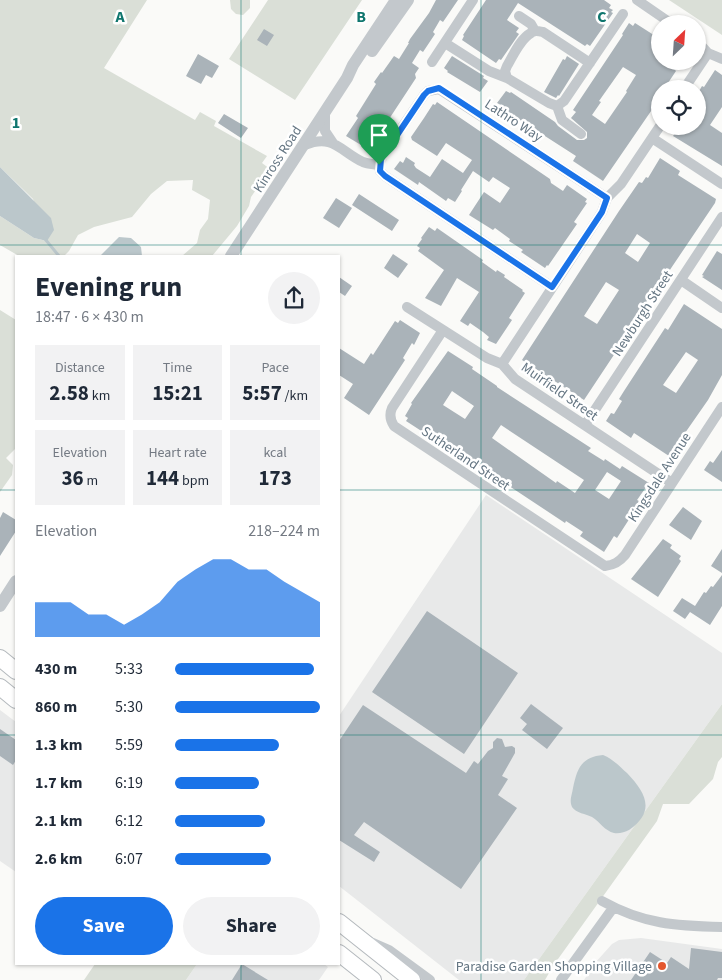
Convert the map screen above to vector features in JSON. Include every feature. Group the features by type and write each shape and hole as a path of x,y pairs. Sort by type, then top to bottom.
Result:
{"highway":[{"path":"0,658 15,670"},
{"path":"0,687 15,699"},
{"path":"340,923 412,980"},
{"path":"340,954 373,980"}],"street":[{"name":"Kinross Road","path":"232,255 305,144 347,78 353,65 396,0"},
{"name":"Kinross Road","path":"347,78 358,70 408,0"},
{"path":"432,62 473,0"},
{"path":"636,0 658,15"},
{"path":"557,106 564,101 623,14"},
{"path":"519,16 531,24 535,31"},
{"path":"507,78 505,71 507,66 524,39 535,31 543,32 590,63"},
{"path":"445,43 489,71 507,78 557,106 562,120 581,134"},
{"path":"690,80 708,53 722,59"},
{"name":"Lathro Way","path":"379,165 383,155 424,95 428,91 439,88 607,198"},
{"path":"325,112 326,131 334,143"},
{"path":"502,364 602,212 607,198 621,184 654,135"},
{"path":"652,138 722,184"},
{"path":"305,144 318,140 334,143 363,162 379,165 380,171 385,176 552,287"},
{"name":"Newburgh Street","path":"585,425 722,217"},
{"path":"680,280 722,308"},
{"name":"Muirfield Street","path":"408,307 486,358 502,364 515,379 672,483"},
{"name":"Sutherland Street","path":"443,330 389,413 390,421 394,426 599,563 605,566 619,562"},
{"name":"Kingsdale Avenue","path":"619,562 722,407"},
{"path":"0,606 15,583"},
{"path":"602,901 613,908 648,921 682,926 722,927"},
{"path":"561,980 613,908"},
{"path":"355,936 390,950 430,980"}],"shaded area":[{"path":"0,0 147,0 104,68 195,120 200,112 216,121 214,126 267,156 262,163 270,169 251,197 249,206 237,226 213,255 183,255 197,243 200,230 208,219 210,200 192,190 193,180 167,181 151,194 132,217 94,227 78,235 65,255 17,255 0,245 0,216 34,238 47,241 33,199 0,167"},
{"path":"230,0 250,0 250,8 243,15 236,14 231,9"},
{"path":"268,0 362,0 295,100 229,59"},
{"path":"669,0 722,0 722,35 706,24 706,15 692,15"},
{"path":"0,167 51,218 54,230 47,241 34,238 0,216"},
{"path":"119,237 131,238 141,247 142,255 101,255"},
{"path":"0,310 15,319 15,449 6,458 13,465 12,475 0,492"},
{"path":"486,495 722,653 722,704 524,980 459,980 340,887 340,714"},
{"path":"722,704 722,757 718,762 713,779 689,804 663,804 657,821 553,966 545,980 524,980"},
{"path":"0,710 15,721 15,871 0,861"},
{"path":"603,755 613,761 634,780 645,802 643,816 629,830 622,833 614,833 608,830 592,817 576,811 571,804 575,781 581,765 590,758"},
{"path":"641,938 722,949 722,980 584,980 595,963 612,944 619,940"},
{"path":"94,965 196,965 186,980 84,980"},
{"path":"196,965 325,965 328,967 319,980 186,980"}],"building":[{"path":"436,0 458,0 443,22 440,20 433,32 435,34 423,52 420,50 412,63 419,68 415,74 416,78 370,148 366,148 346,136 376,84 374,82 394,56 399,59"},
{"path":"486,0 604,0 611,5 609,8 613,10 611,12 613,13 590,46 587,44 585,46 518,3 507,20 519,28 516,32 519,34 501,60 499,59 496,63 462,40 463,35"},
{"path":"629,23 633,26 635,23 651,33 651,70 676,71 670,80 651,80 651,111 603,181 573,161 576,156 500,107 501,105 497,103 506,91 511,92 555,122 577,140 584,140 587,138 587,132 571,118 576,112 573,110","holes":["623,67 636,75 605,124 592,115 601,102 599,101"]},
{"path":"264,29 274,35 267,46 257,40"},
{"path":"198,54 219,66 212,78 206,75 201,84 186,76"},
{"path":"452,56 484,76 483,78 488,81 480,92 447,72 444,68"},
{"path":"567,56 579,64 556,98 544,92 563,59 565,60"},
{"path":"715,70 722,75 722,107 710,125 722,133 722,166 673,136 706,135 706,84"},
{"path":"437,102 550,179 551,183 563,191 567,185 587,199 585,202 587,203 574,222 577,224 545,268 521,252 523,250 509,241 510,239 495,228 493,230 469,215 484,192 500,203 510,188 493,177 489,182 473,171 455,202 448,198 446,201 419,182 418,185 394,169 400,161 403,163 406,157 415,163 416,168 430,177 442,159 463,173 472,160 446,143 437,156 412,140 411,137 433,104 435,105"},
{"path":"224,114 248,128 241,138 218,123"},
{"path":"660,158 680,171 678,175 716,199 715,203 639,313 641,314 584,400 522,360 639,182 642,183 646,177 648,178","holes":["637,234 650,243 638,262 625,253","606,282 619,290 597,324 584,316"]},
{"path":"359,194 399,220 392,231 352,205"},
{"path":"336,198 352,208 339,228 323,218"},
{"path":"429,227 435,231 437,228 483,260 482,262 496,272 497,270 505,275 504,277 525,293 509,318 512,320 496,344 487,340 489,337 470,323 468,326 460,321 479,292 457,278 441,306 425,298 444,270 418,251 420,248 417,246"},
{"path":"717,251 722,254 722,290 702,277"},
{"path":"393,254 408,264 398,278 384,268"},
{"path":"340,278 352,286 345,296 340,293"},
{"path":"684,304 722,329 722,375 708,400 669,456 634,433 631,438 606,421 611,413 614,414 622,401 619,399 665,328 668,330","holes":["686,352 698,360 676,393 663,385"]},
{"path":"400,320 420,333 414,345 412,343 403,358 405,360 369,415 344,398 353,384 340,376 340,349 364,364 371,353 373,355 395,321 398,323"},
{"path":"448,351 473,367 472,369 497,387 591,448 588,451 620,469 622,466 649,483 637,500 639,501 617,538 614,536 604,552 580,536 583,532 566,521 565,523 428,432 426,434 406,421 408,418 405,416 411,403","holes":["452,391 474,406 465,419 443,405","501,425 584,480 575,493 557,481 556,483 492,438","607,472 621,481 609,499 595,490"]},
{"path":"722,450 722,482 704,470 710,461 713,463"},
{"path":"683,507 702,521 691,540 669,525"},
{"path":"3,512 15,519 15,533 0,556 0,518"},
{"path":"663,539 672,545 670,548 681,556 679,559 681,561 658,597 631,579"},
{"path":"722,549 722,573 711,566"},
{"path":"722,575 722,606 710,625 690,612 685,619 673,611 682,598 695,606 704,592 706,593 711,586 713,587"},
{"path":"427,611 518,673 464,754 372,692"},
{"path":"531,704 563,728 547,749 522,730 527,724 520,718"},
{"path":"363,705 466,773 474,761 478,764 488,751 493,748 493,742 497,738 502,739 505,747 512,746 515,748 515,753 502,776 508,779 498,795 517,808 461,889 364,822 354,835 380,852 374,862 340,841 340,740"},
{"path":"0,729 15,739 15,762 13,765 0,756"},
{"name":"Paradise Garden Shopping Village","path":"691,948 722,952 722,978 717,980 631,980 650,952 667,963 671,957 689,969"},
{"path":"241,965 244,965 268,980 232,980"}],"waterway":[{"path":"45,239 58,255"}],"place":[{"name":"Paradise Garden Shopping Village","path":"662,966"}],"route":[{"path":"439,88 607,198 602,212 552,287 385,176 380,171 379,165 383,155 424,95 428,91 439,88"}]}
